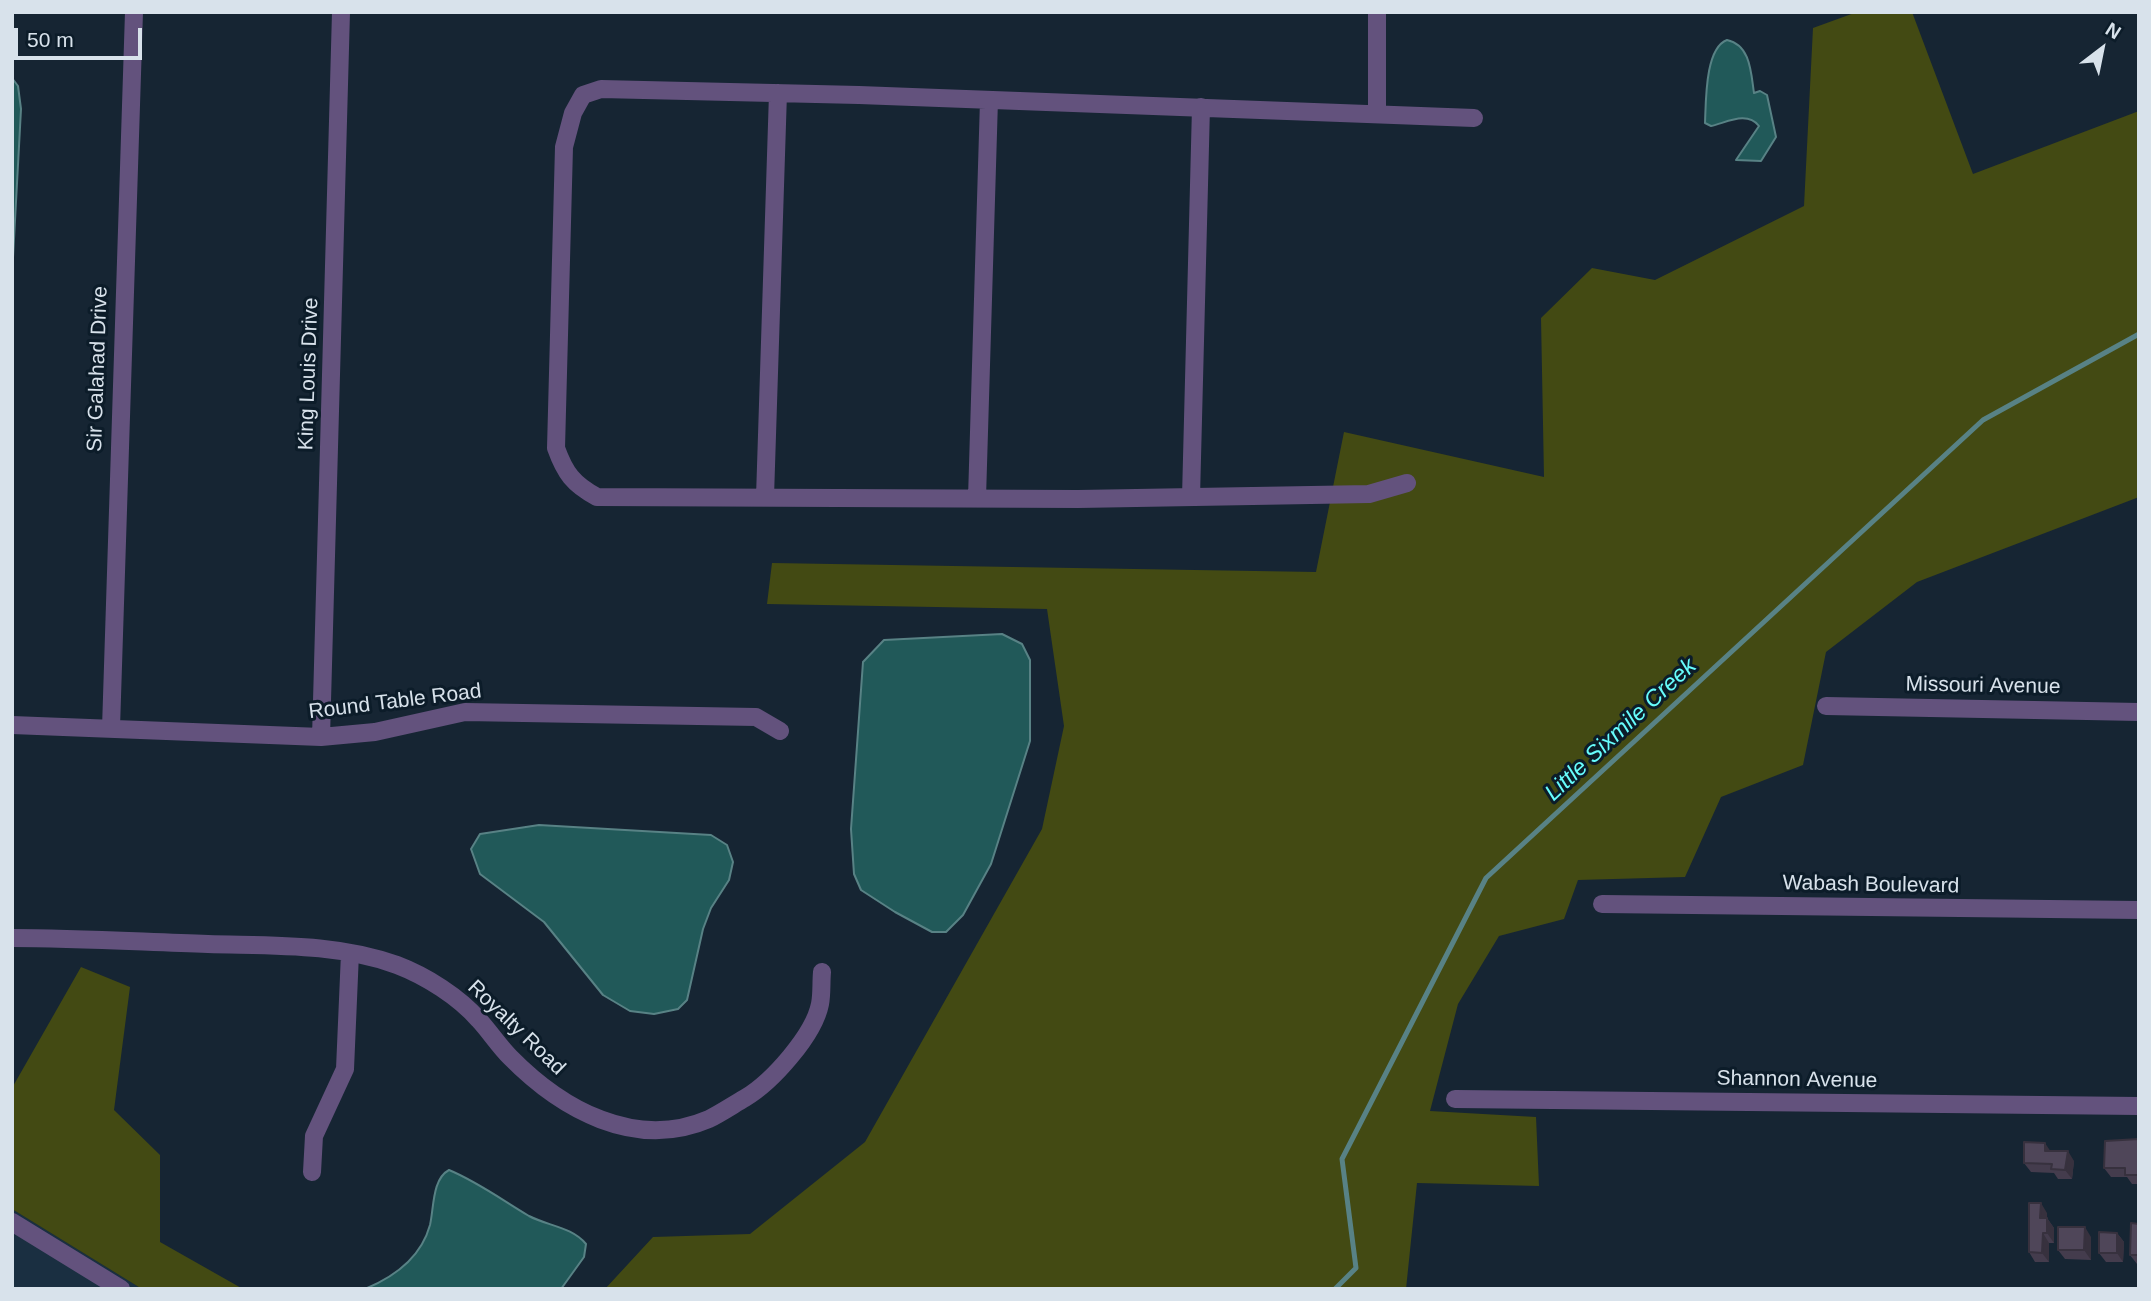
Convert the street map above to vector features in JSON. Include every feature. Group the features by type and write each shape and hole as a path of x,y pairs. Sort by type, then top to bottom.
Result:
{"street":[{"name":"Sir Galahad Drive","path":"111,728 134,12"},
{"name":"King Louis Drive","path":"321,737 341,12"},
{"path":"1377,12 1377,113"},
{"path":"1407,484 1369,494 1191,497 597,497 576,485 564,471 556,448 564,147 573,113 583,95 601,89 1474,118"},
{"path":"765,497 778,93"},
{"path":"977,498 989,100"},
{"path":"1191,497 1201,107"},
{"name":"Missouri Avenue","path":"1826,706 2139,712"},
{"name":"Round Table Road","path":"12,725 321,737 375,732 465,712 756,717 780,731"},
{"name":"Wabash Boulevard","path":"1602,904 2139,911"},
{"name":"Royalty Road","path":"12,937 314,948 350,953 396,965 425,978 455,999 477,1018 508,1055 552,1095 590,1117 618,1126 647,1129 679,1128 709,1119 754,1093 804,1038 820,1006 822,972"},
{"path":"312,1172 314,1136 345,1069 350,953"},
{"name":"Shannon Avenue","path":"1455,1099 2139,1106"},
{"path":"12,1222 121,1289"}],"shaded area":[{"path":"1727,40 1735,43 1745,54 1754,93 1760,91 1767,95 1776,137 1761,161 1736,160 1759,126 1754,122 1743,118 1711,126 1705,123 1711,64 1714,53"},
{"path":"12,78 18,86 21,109 12,276"},
{"path":"1002,634 1022,644 1030,660 1030,741 991,864 963,915 946,932 932,932 861,890 854,874 851,829 863,662 884,640"},
{"path":"539,825 711,835 727,845 733,862 729,880 711,908 703,929 687,1000 678,1009 654,1014 630,1011 603,995 544,922 480,874 471,849 480,834"},
{"path":"449,1170 529,1216 567,1230 586,1244 584,1257 561,1289 365,1289 386,1279 413,1257 426,1237 439,1180"},
{"path":"12,1209 142,1289 12,1289"}],"green space":[{"path":"1857,12 1912,12 1973,174 2139,111 2139,497 1917,582 1826,652 1803,765 1721,797 1685,877 1578,880 1564,919 1499,936 1458,1004 1430,1111 1536,1117 1539,1186 1417,1183 1406,1289 605,1289 653,1237 750,1234 865,1142 1042,829 1064,726 1047,609 767,604 772,563 1316,572 1344,432 1544,477 1541,318 1592,268 1655,280 1804,206 1813,28"},
{"path":"81,967 130,987 114,1110 160,1155 160,1242 243,1289 142,1289 12,1209 12,1088"}],"building":[{"path":"2139,1139 2138,1175 2125,1175 2125,1168 2104,1168 2105,1141"},
{"path":"2024,1142 2045,1143 2045,1151 2068,1151 2065,1170 2051,1169 2052,1164 2024,1163"},
{"path":"2029,1203 2041,1203 2040,1218 2047,1218 2047,1233 2043,1233 2042,1253 2029,1252"},
{"path":"2131,1223 2139,1224 2139,1255 2130,1255"},
{"path":"2058,1227 2085,1227 2084,1250 2058,1250"},
{"path":"2099,1232 2117,1233 2117,1253 2099,1253"}],"waterway":[{"name":"Little Sixmile Creek","path":"1335,1289 1356,1268 1342,1159 1486,878 1983,420 2139,334"}]}
